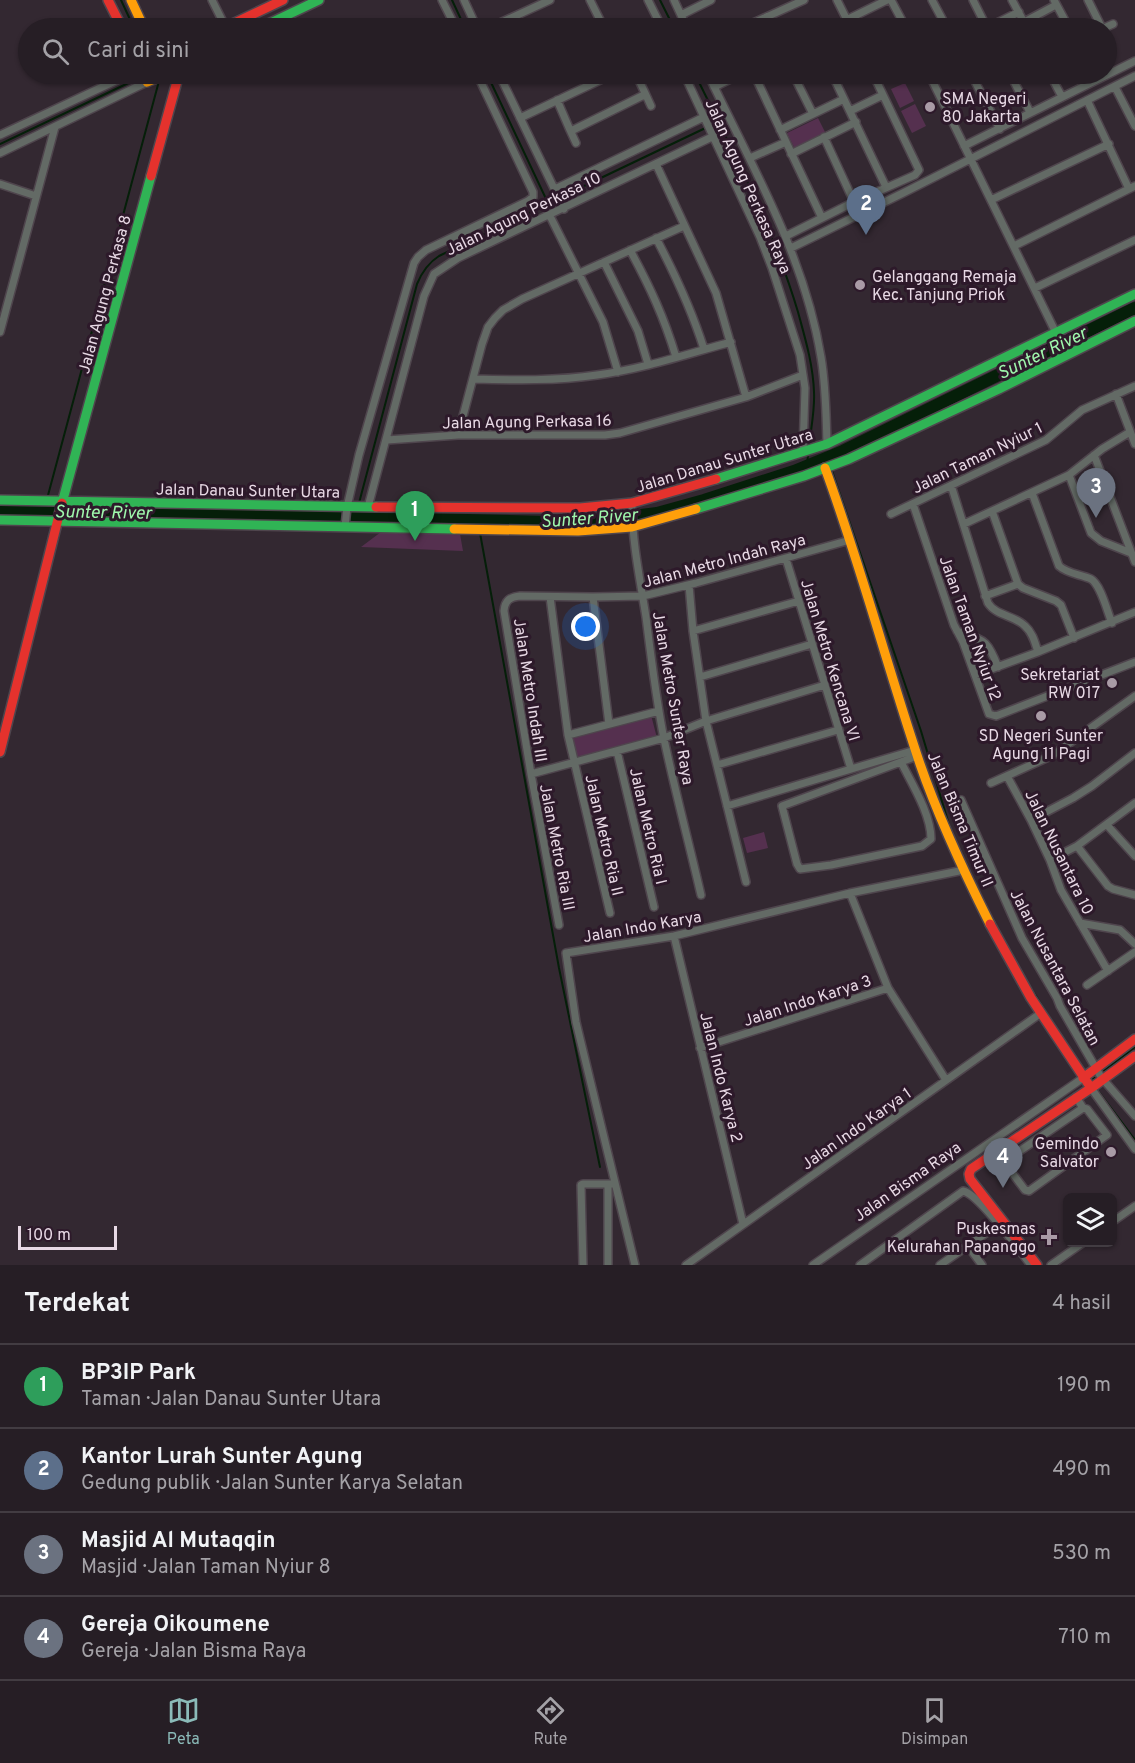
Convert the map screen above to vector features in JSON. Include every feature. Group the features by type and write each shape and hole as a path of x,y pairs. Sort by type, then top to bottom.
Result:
{"main road":[{"path":"108,0 117,18"},
{"path":"131,0 139,18"},
{"path":"246,18 283,0"},
{"path":"281,18 319,0"},
{"name":"Jalan Agung Perkasa 8","path":"0,752 61,502 176,84"},
{"name":"Jalan Danau Sunter Utara","path":"0,500 357,508 632,506 826,445 1135,294"},
{"path":"0,520 578,531 632,524 734,498 840,463 999,389 1135,321"},
{"name":"Jalan Bisma Timur II","path":"827,468 916,753 963,870 1001,948 1041,1013 1084,1077 1097,1078"},
{"name":"Jalan Bisma Raya","path":"1036,1265 1001,1223 970,1179 971,1169 1076,1097 1135,1039"},
{"name":"Jalan Bisma Raya","path":"1097,1078 1135,1056"}],"street":[{"path":"220,18 213,2 224,0"},
{"path":"442,0 451,18"},
{"path":"464,0 472,18"},
{"path":"511,18 550,0"},
{"path":"590,0 599,18"},
{"path":"648,0 657,18"},
{"path":"674,0 682,18"},
{"path":"681,15 711,0"},
{"path":"766,17 804,0"},
{"path":"837,0 846,18"},
{"path":"851,18 889,0 900,18"},
{"path":"932,0 942,18"},
{"path":"973,0 982,18"},
{"path":"1012,0 1022,18"},
{"path":"1088,0 1098,18"},
{"path":"1034,18 1055,2 1064,18"},
{"path":"1007,18 1019,12"},
{"path":"1117,68 1135,61"},
{"path":"791,248 1135,76"},
{"path":"0,135 109,84"},
{"path":"0,153 134,84"},
{"name":"Jalan Agung Perkasa 10","path":"357,508 359,455 414,263 426,250 533,197 533,192 482,84"},
{"path":"504,84 563,206"},
{"path":"520,118 591,84"},
{"path":"641,84 651,106"},
{"name":"Jalan Agung Perkasa Raya","path":"689,84 760,237 800,355 805,413 805,451"},
{"path":"713,84 750,158 791,248 821,357 825,393 826,445"},
{"path":"714,87 720,84"},
{"path":"759,84 822,218"},
{"path":"798,84 813,114"},
{"path":"837,84 886,187"},
{"path":"786,236 915,175 919,170 878,84"},
{"path":"934,84 1056,333"},
{"path":"976,84 1000,129"},
{"path":"1015,84 1030,112"},
{"path":"1055,84 1062,97"},
{"path":"964,146 1062,97 1082,84"},
{"path":"1115,87 1135,126"},
{"path":"570,130 642,97 645,93"},
{"path":"850,111 883,95"},
{"path":"780,130 844,99"},
{"path":"557,100 576,143"},
{"path":"1014,246 1132,187 1088,100"},
{"name":"Jalan Agung Perkasa 10","path":"557,193 706,120"},
{"path":"791,154 856,122"},
{"path":"0,332 54,127"},
{"name":"Jalan Agung Perkasa 10","path":"345,525 357,508 387,440 424,296 434,274 458,258 550,216 563,206 656,164 712,134"},
{"path":"824,137 854,202"},
{"path":"750,158 786,142"},
{"path":"991,200 1109,144"},
{"path":"656,164 716,293 746,397"},
{"path":"0,184 36,196"},
{"path":"550,216 603,322 618,372"},
{"path":"458,435 488,327 503,310 578,273 684,226"},
{"path":"656,238 682,288 704,349"},
{"path":"1035,288 1135,240"},
{"path":"630,250 663,315 676,357"},
{"path":"604,262 638,331 648,364"},
{"path":"473,379 516,380 596,376 731,342"},
{"name":"Jalan Agung Perkasa 16","path":"387,440 458,435 605,435 641,428 746,397 803,375"},
{"name":"Jalan Taman Nyiur 1","path":"891,514 1046,440 1076,414 1135,386"},
{"path":"1116,394 1135,444"},
{"path":"964,524 1069,475 1102,448 1130,432"},
{"path":"1094,455 1135,562"},
{"path":"1069,475 1090,533 1101,541 1131,553"},
{"path":"951,485 989,606 1026,626 1038,652"},
{"path":"1032,493 1059,566 1090,579 1096,584 1112,623"},
{"name":"Jalan Taman Nyiur 12","path":"913,504 988,712 996,716 1135,662"},
{"name":"Jalan Metro Sunter Raya","path":"632,506 636,561 659,711 701,895"},
{"path":"992,511 1018,584 1060,605 1074,638"},
{"name":"Jalan Metro Indah Raya","path":"504,611 505,604 512,597 520,596 643,596 850,540"},
{"name":"Jalan Metro Kencana VI","path":"786,559 851,770"},
{"path":"986,596 1018,584"},
{"path":"689,585 706,721 746,882"},
{"name":"Jalan Metro Ria II","path":"550,597 568,735 610,913"},
{"path":"593,597 609,724"},
{"path":"693,631 799,601"},
{"name":"Jalan Metro Indah III","path":"504,611 531,774"},
{"path":"975,675 1074,638 1135,612"},
{"path":"957,631 987,644 991,648 998,667"},
{"path":"699,677 812,644"},
{"path":"531,774 664,738 706,721 825,685"},
{"path":"991,783 1053,755 1135,696"},
{"path":"568,735 659,711"},
{"path":"717,765 838,730"},
{"name":"Jalan Metro Ria I","path":"617,751 654,907"},
{"path":"901,762 922,806 931,839 922,846 800,869 782,806 901,762 916,753"},
{"path":"727,806 916,753"},
{"path":"1031,820 1092,786 1135,753"},
{"name":"Jalan Metro Ria III","path":"531,774 559,926"},
{"name":"Jalan Nusantara 10","path":"1007,776 1050,860 1061,890 1108,971"},
{"name":"Jalan Nusantara Selatan","path":"961,800 1022,939 1057,998 1097,1078"},
{"path":"922,806 935,803"},
{"path":"1050,860 1077,846 1135,803"},
{"path":"1107,825 1134,855"},
{"path":"1077,846 1108,886 1135,895"},
{"name":"Jalan Indo Karya","path":"635,1265 612,1184 576,1022 566,953 674,936 850,893 963,870"},
{"path":"850,893 888,988 946,1080"},
{"path":"1080,923 1119,930 1135,944"},
{"name":"Jalan Indo Karya 2","path":"674,936 743,1224"},
{"path":"1088,985 1135,952"},
{"name":"Jalan Indo Karya 3","path":"700,1048 888,988"},
{"name":"Jalan Indo Karya 1","path":"686,1265 1041,1013"},
{"name":"Jalan Bisma Raya","path":"813,1265 1084,1077"},
{"path":"1097,1078 1135,1116"},
{"name":"Jalan Bisma Timur II","path":"1097,1078 1119,1127 1135,1149"},
{"path":"1076,1097 1107,1135"},
{"path":"1083,1108 1008,1160 1007,1166 1025,1191 1029,1191 1119,1127"},
{"path":"583,1265 582,1185 612,1184 608,1265"},
{"path":"865,1264 959,1192 966,1191 971,1193 1001,1223 1031,1265"},
{"path":"1117,1219 1135,1206"},
{"path":"940,1265 1001,1223"},
{"path":"968,1246 982,1265"},
{"path":"1051,1265 1077,1247"}],"shaded area":[{"path":"906,84 914,101 900,108 891,89"},
{"path":"915,104 926,126 912,133 901,111"},
{"path":"818,118 826,134 795,149 787,133"},
{"path":"355,519 477,522 478,528 355,527"},
{"path":"381,532 460,534 463,551 361,547"},
{"path":"651,715 657,738 576,760 570,737"},
{"path":"764,832 768,848 747,853 743,838"}],"waterway":[{"path":"121,0 129,18"},
{"path":"452,0 460,18"},
{"path":"660,0 669,18"},
{"path":"0,144 126,84"},
{"path":"47,499 158,84"},
{"path":"492,84 548,203"},
{"path":"700,84 738,161 777,250 798,312 813,382 814,406 809,446"},
{"path":"561,197 718,122"},
{"path":"359,503 417,284 423,272 439,256 556,200"},
{"name":"Sunter River","path":"0,509 547,522 585,522 657,513 794,471 843,451 1135,308"},
{"path":"807,465 808,455"},
{"path":"831,468 921,731 950,828"},
{"name":"Sunter River","path":"356,518 358,509"},
{"name":"Sunter River","path":"478,521 479,527"},
{"path":"480,533 559,968 600,1167"},
{"path":"1029,985 1077,1061"},
{"path":"1090,1081 1135,1047"},
{"path":"1096,1088 1135,1140"}],"traffic: fast":[{"path":"281,18 319,0"},
{"path":"62,503 151,176"},
{"path":"716,479 827,444 1135,294"},
{"path":"696,509 804,476 849,459 999,389 1135,321"},
{"path":"0,500 376,507"},
{"path":"0,520 454,529"}],"traffic: slow":[{"path":"131,0 139,18"},
{"path":"825,468 927,785 952,845 990,924"},
{"path":"454,529 578,531 632,527 696,509"}],"traffic: jam":[{"path":"108,0 117,18"},
{"path":"245,18 283,0"},
{"path":"151,176 176,84"},
{"path":"376,507 580,508 632,503 716,479"},
{"path":"0,752 62,503"},
{"path":"990,924 1031,998 1091,1088"},
{"path":"1083,1078 1135,1039"},
{"path":"1037,1265 970,1179 971,1169 1135,1056"}],"place":[{"name":"SMA Negeri 80 Jakarta","path":"930,107"},
{"name":"Kantor Lurah Sunter Agung","path":"866,235"},
{"name":"Gelanggang Remaja Kec. Tanjung Priok","path":"860,285"},
{"name":"Masjid Al Mutaqqin","path":"1096,518"},
{"name":"BP3IP Park","path":"415,541"},
{"name":"Sekretariat RW 017","path":"1112,683"},
{"name":"SD Negeri Sunter Agung 11 Pagi","path":"1041,716"},
{"name":"Gemindo Salvator","path":"1111,1152"},
{"name":"Gereja Oikoumene","path":"1003,1188"},
{"name":"Puskesmas Kelurahan Papanggo","path":"1049,1237"}]}
